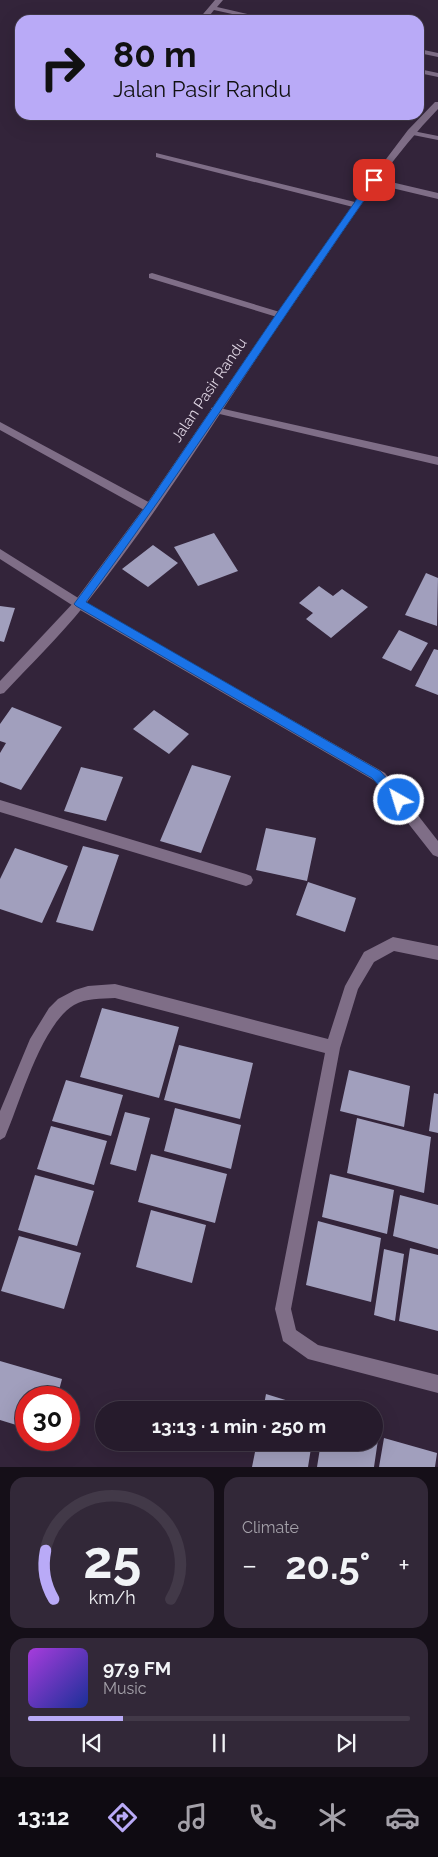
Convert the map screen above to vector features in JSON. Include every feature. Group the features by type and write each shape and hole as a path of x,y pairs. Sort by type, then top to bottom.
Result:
{"street":[{"path":"207,15 219,0"},
{"path":"213,8 246,15"},
{"path":"424,52 438,55"},
{"path":"424,72 438,75"},
{"name":"Jalan Pasir Randu","path":"424,119 438,104"},
{"name":"Jalan Pasir Randu","path":"0,689 80,604 150,508 356,205 411,132 423,120"},
{"path":"411,132 438,138"},
{"path":"159,155 356,205"},
{"path":"374,180 438,196"},
{"path":"152,276 280,315"},
{"path":"215,410 438,461"},
{"path":"0,426 150,508"},
{"path":"0,553 80,604 380,777 438,851"},
{"path":"0,806 246,880"},
{"path":"438,952 393,944 369,957 352,986 333,1048 282,1310 289,1336 314,1353 438,1384"},
{"path":"0,1132 18,1083 45,1027 62,1004 87,992 115,990 333,1048"}],"building":[{"path":"214,533 238,571 198,586 174,547"},
{"path":"153,545 178,563 148,587 122,569"},
{"path":"426,573 438,578 437,626 405,615"},
{"path":"319,586 333,596 342,589 368,607 331,638 306,619 313,613 299,603"},
{"path":"0,606 15,608 4,642 0,641"},
{"path":"399,630 428,643 411,671 382,658"},
{"path":"434,649 438,650 438,695 415,686"},
{"path":"12,707 62,727 21,790 0,782 0,753 6,743 0,741 0,724"},
{"path":"154,710 189,734 169,754 133,729"},
{"path":"192,765 231,776 201,853 160,841"},
{"path":"81,767 123,777 106,821 64,811"},
{"path":"266,828 316,838 307,881 256,870"},
{"path":"83,846 119,855 93,931 56,922"},
{"path":"15,848 68,866 42,923 0,909 0,879"},
{"path":"308,882 356,898 345,932 296,915"},
{"path":"102,1008 179,1027 159,1098 80,1077"},
{"path":"179,1045 253,1063 240,1119 164,1100"},
{"path":"349,1070 410,1086 404,1127 340,1111"},
{"path":"66,1080 123,1095 111,1136 52,1121"},
{"path":"434,1093 438,1094 438,1133 429,1131"},
{"path":"175,1108 241,1125 231,1169 164,1151"},
{"path":"125,1112 150,1118 136,1171 110,1164"},
{"path":"357,1118 431,1137 424,1193 347,1173"},
{"path":"51,1126 107,1141 94,1185 37,1169"},
{"path":"151,1154 227,1174 215,1223 138,1202"},
{"path":"330,1174 394,1190 387,1234 322,1217"},
{"path":"35,1175 94,1191 77,1246 18,1230"},
{"path":"400,1195 438,1205 438,1249 393,1236"},
{"path":"151,1210 206,1225 192,1283 136,1267"},
{"path":"318,1221 381,1238 371,1302 306,1285"},
{"path":"19,1236 81,1253 64,1309 1,1291"},
{"path":"410,1248 438,1255 438,1331 399,1321"},
{"path":"384,1249 404,1254 395,1321 374,1315"},
{"path":"0,1361 62,1379 60,1386 15,1386 15,1425 0,1420"},
{"path":"266,1394 289,1401 265,1401"},
{"path":"384,1438 437,1453 435,1467 379,1467"},
{"path":"255,1451 311,1451 308,1467 252,1467"},
{"path":"320,1451 376,1451 374,1467 317,1467"}],"route":[{"path":"374,180 215,410 150,508 80,604 380,777 399,800"}]}
